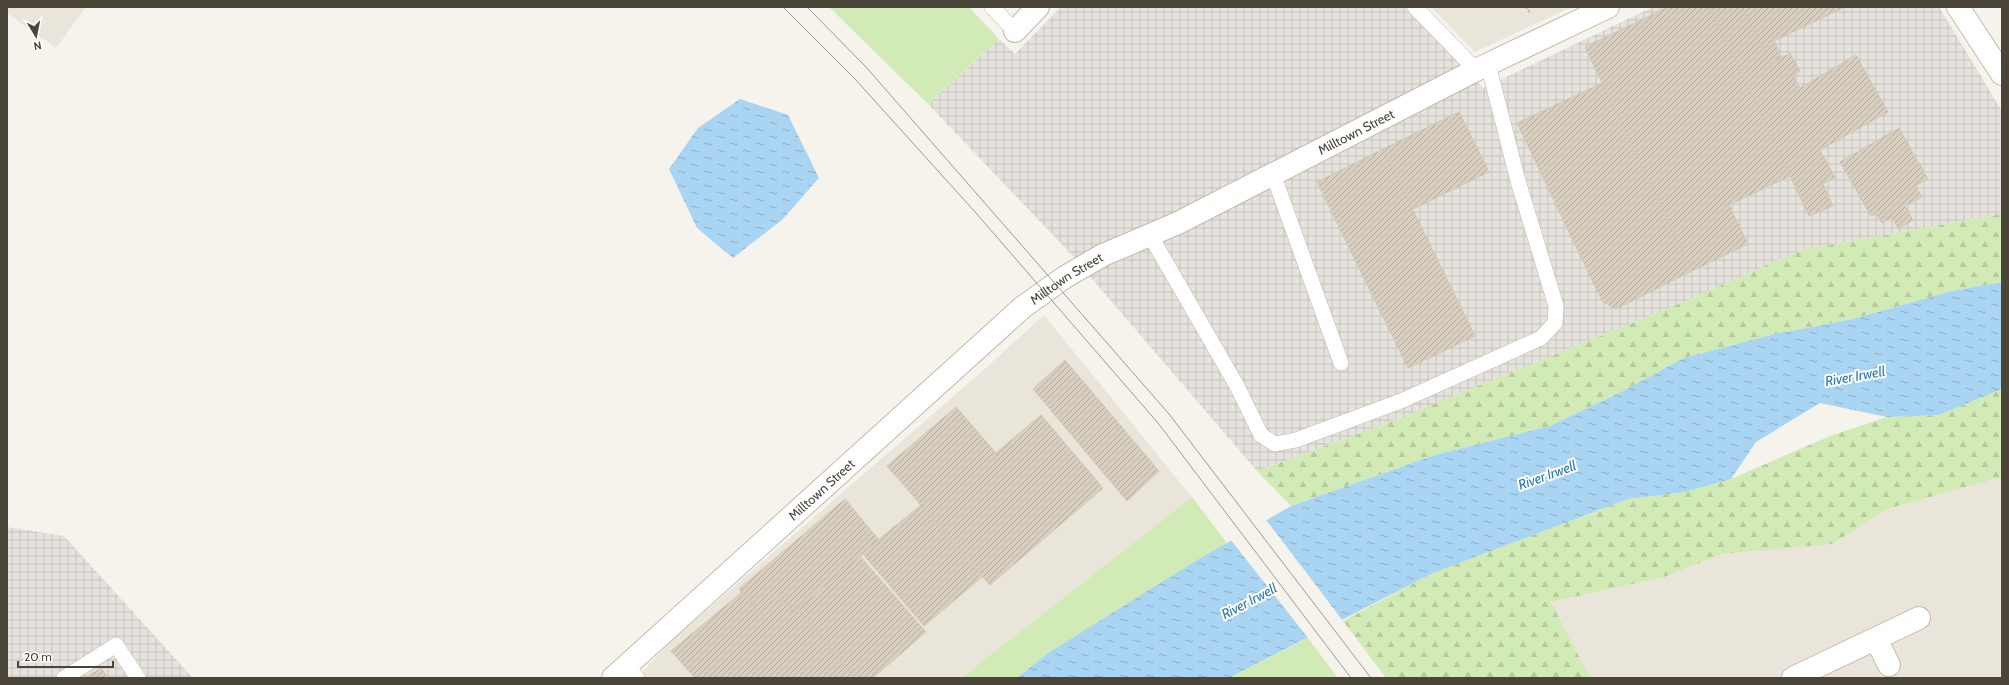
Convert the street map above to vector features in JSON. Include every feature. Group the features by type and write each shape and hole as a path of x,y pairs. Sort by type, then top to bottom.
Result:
{"street":[{"path":"1015,31 1038,7"},
{"name":"Milltown Street","path":"626,674 1023,307 1071,273 1103,255 1178,223 1482,67 1608,7"},
{"path":"1960,8 2002,74"},
{"path":"1793,678 1919,618"},
{"path":"1876,639 1889,665"}],"lane":[{"path":"992,7 1015,31"},
{"path":"1150,235 1238,386 1261,435 1275,444 1316,433 1400,401 1541,338 1555,323 1556,306 1482,67 1415,7"},
{"path":"1273,174 1341,363"},
{"path":"64,678 116,646 138,678"}],"shaded area":[{"path":"7,7 86,7 56,48 7,13"},
{"path":"1061,7 1405,7 1483,88 1653,7 1939,7 2002,111 2002,214 1801,250 1693,298 1385,424 1257,471 1069,252 928,104 999,39 1015,54"},
{"path":"1431,7 1572,7 1475,52"},
{"path":"1044,315 1192,497 961,678 637,678 670,642 986,368"},
{"path":"2002,477 2002,678 1590,678 1551,602 1664,577 1722,554 1831,544 1887,509"},
{"path":"7,527 64,536 193,678 7,678"}],"green space":[{"path":"829,7 969,7 999,39 928,104"},
{"path":"2002,214 2002,282 1952,291 1853,319 1775,334 1684,358 1625,390 1550,426 1435,455 1291,506 1257,471 1385,424 1693,298 1801,250"},
{"path":"2002,389 2002,477 1887,509 1832,544 1722,554 1664,577 1551,602 1590,678 1386,678 1343,621 1433,573 1628,499 1685,492 1731,479 1830,436 1887,417 1939,415"},
{"path":"1192,497 1227,543 1048,653 1017,678 961,678"},
{"path":"1308,638 1338,678 1229,678"}],"water":[{"path":"740,99 788,115 819,178 783,219 733,258 697,228 669,169 698,128"},
{"name":"River Irwell","path":"2002,282 2002,389 1939,415 1887,417 1820,403 1756,442 1731,479 1685,492 1628,499 1433,573 1229,678 1017,678 1048,653 1194,562 1291,506 1435,455 1550,426 1625,390 1684,358 1775,334 1853,319 1952,291"}],"pier":[{"path":"1265,519 1343,621 1309,639 1230,539"}],"building":[{"path":"1668,7 1710,7 1790,176 1729,205 1748,244 1692,271 1585,47"},
{"path":"1710,7 1742,7 1770,64 1790,53 1800,71 1793,75 1800,88 1856,55 1888,112 1820,150 1835,177 1823,184 1833,206 1809,216"},
{"path":"1742,7 1845,7 1774,41 1782,58 1770,64"},
{"path":"1602,83 1692,271 1616,309 1602,301 1517,123"},
{"path":"1459,112 1489,172 1413,209 1383,149"},
{"path":"1899,128 1928,179 1915,186 1922,197 1905,206 1913,220 1898,229 1892,217 1882,223 1876,214 1871,216 1840,162"},
{"path":"1383,149 1475,336 1408,368 1317,182"},
{"path":"1065,360 1159,471 1127,501 1033,389"},
{"path":"956,407 996,453 1041,415 1103,488 990,585 887,466"},
{"path":"845,499 879,540 793,613 778,596 759,612 739,589"},
{"path":"921,505 982,577 924,626 862,553"},
{"path":"860,556 926,632 873,678 854,678 798,609"},
{"path":"742,592 759,612 778,596 793,613 798,609 854,678 695,678 671,651"},
{"path":"101,668 108,678 85,678"}],"tram line":[{"path":"783,7 855,79 976,213 1158,423 1351,678"},
{"path":"807,7 866,67 1169,414 1371,678"}]}
